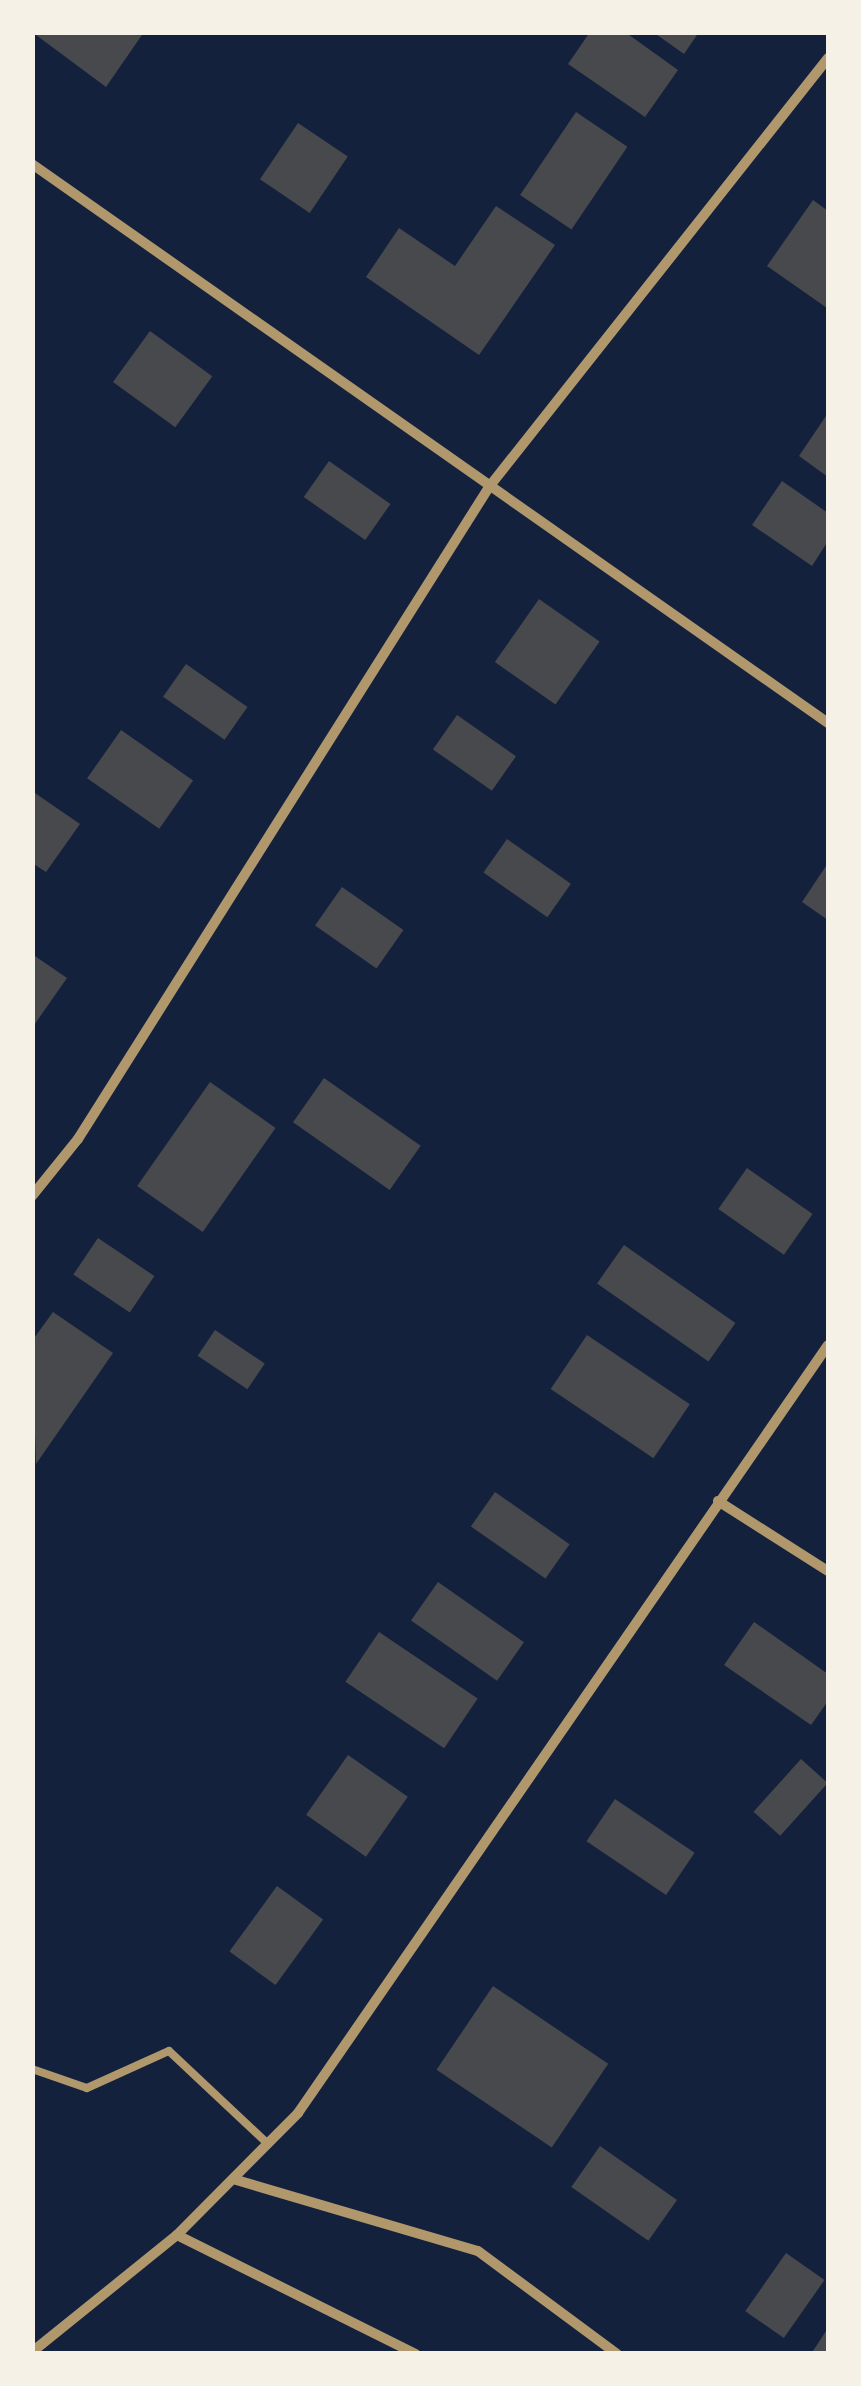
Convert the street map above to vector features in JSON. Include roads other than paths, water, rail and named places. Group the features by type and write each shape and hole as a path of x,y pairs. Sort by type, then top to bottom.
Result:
{"street":[{"path":"32,1196 89,1122 489,487 828,58"},
{"path":"32,164 828,723"},
{"path":"32,2352 177,2236 268,2144 370,2016 828,1345"},
{"path":"718,1501 828,1571"},
{"path":"233,2179 478,2251 617,2354"},
{"path":"177,2236 416,2354"}],"lane":[{"path":"32,2069 87,2088 170,2052 268,2144"}]}
